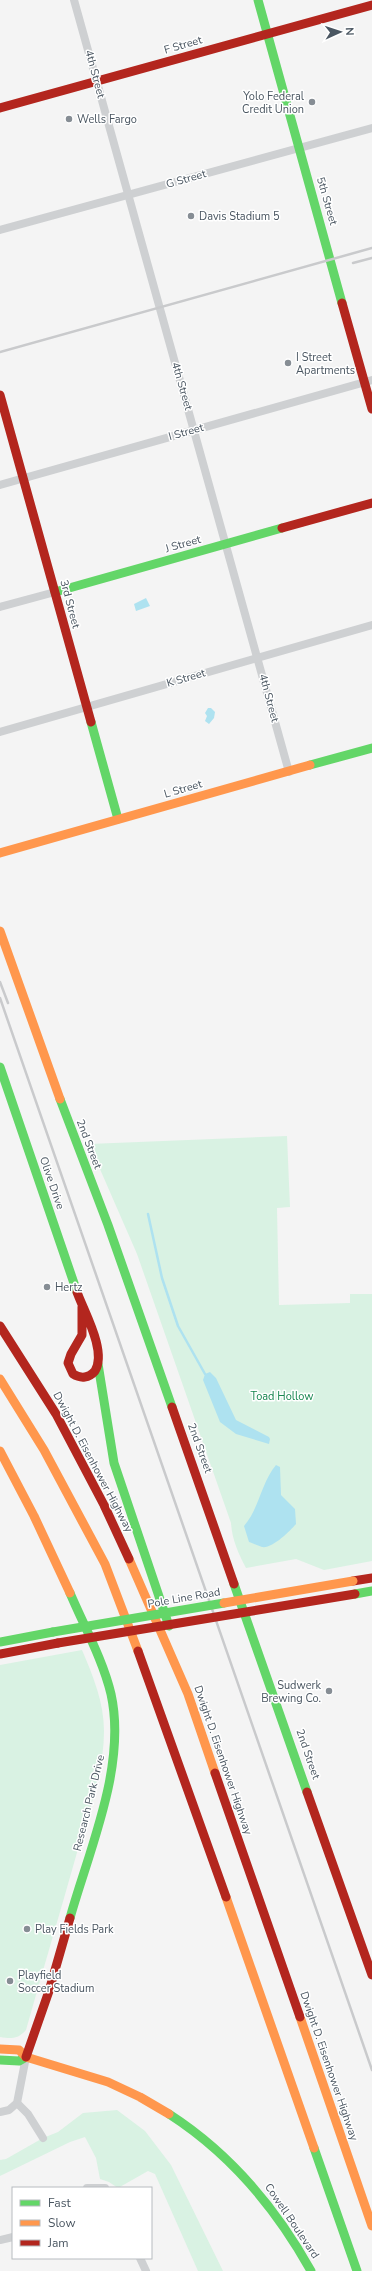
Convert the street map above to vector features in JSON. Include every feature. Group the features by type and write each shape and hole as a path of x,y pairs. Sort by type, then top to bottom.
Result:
{"main road":[{"name":"5th Street","path":"258,0 299,148 368,382 372,409"},
{"name":"F Street","path":"0,108 372,5"},
{"name":"3rd Street","path":"0,395 118,819"},
{"name":"J Street","path":"54,592 372,504"},
{"name":"L Street","path":"0,853 372,748"},
{"name":"2nd Street","path":"0,931 79,1153 113,1240 372,1975"},
{"name":"Olive Drive","path":"0,1067 82,1307 88,1317 98,1364 95,1372 85,1377 74,1375 68,1367 68,1358 82,1334 82,1307"},
{"name":"Dwight D. Eisenhower Highway","path":"0,1326 56,1414 104,1505 147,1598 188,1694 372,2226"},
{"path":"98,1364 114,1463 172,1634 188,1694"},
{"path":"0,1379 44,1450 106,1564 165,1723 356,2271"},
{"name":"Research Park Drive","path":"0,1452 62,1574 107,1678 113,1704 116,1729 112,1766 98,1821 65,1936 26,2057"},
{"name":"Pole Line Road","path":"0,1642 372,1578"},
{"path":"0,1654 372,1591"},
{"name":"Cowell Boulevard","path":"0,2048 19,2050 26,2057 108,2082 157,2106 193,2130 236,2166 258,2190 286,2230 311,2271"},
{"name":"Cowell Boulevard","path":"0,2060 19,2061 26,2057"}],"street":[{"name":"4th Street","path":"74,0 289,772"},
{"name":"G Street","path":"0,230 372,128"},
{"name":"I Street","path":"0,485 368,382"},
{"name":"J Street","path":"0,607 54,592"},
{"name":"K Street","path":"0,732 372,625"},
{"path":"0,2112 9,2110 17,2103 26,2057"},
{"path":"17,2103 28,2114 43,2138"},
{"path":"0,2240 12,2237"},
{"path":"140,2259 146,2271"}],"green space":[{"name":"Toad Hollow","path":"287,1136 290,1207 277,1208 279,1305 350,1303 350,1294 372,1294 372,1561 324,1570 296,1559 246,1568 236,1546 231,1523 137,1254 89,1144"},
{"name":"Play Fields Park","path":"82,1650 97,1689 104,1720 103,1746 99,1776 26,2030 14,2038 0,2037 0,1665"},
{"path":"117,2110 145,2131 171,2165 223,2271 198,2271 155,2174 148,2171 120,2187 116,2187 109,2182 100,2179 96,2158 85,2137 70,2142 0,2176 0,2160 6,2159 43,2138 58,2132 83,2113"}],"water":[{"path":"146,598 150,606 136,611 134,604"},
{"path":"208,708 211,708 215,712 214,718 209,724 205,721 207,716 205,713"},
{"path":"210,1372 216,1378 236,1420 269,1437 269,1444 236,1434 220,1422 203,1380 205,1374"},
{"path":"276,1465 280,1467 281,1495 295,1509 296,1524 276,1542 266,1547 262,1547 249,1542 244,1526 253,1512 267,1480"}],"waterway":[{"path":"148,1214 162,1278 178,1326 205,1374"}],"railway":[{"path":"0,352 372,248"},
{"path":"353,263 372,258"},
{"path":"0,982 8,1003"},
{"path":"0,998 372,2070"}],"traffic: fast":[{"path":"258,0 342,303"},
{"path":"55,592 282,528"},
{"path":"91,722 118,819"},
{"path":"310,765 372,748"},
{"path":"0,1067 77,1292"},
{"path":"60,1099 108,1225 172,1407"},
{"path":"98,1364 114,1463 169,1626"},
{"path":"234,1584 307,1792"},
{"path":"355,1594 372,1591"},
{"path":"70,1593 93,1643 108,1681 115,1722 114,1750 104,1808 70,1918"},
{"path":"53,1632 224,1603"},
{"path":"0,1642 53,1632"},
{"path":"0,2060 19,2061 26,2057"},
{"path":"169,2114 212,2147 250,2184 283,2226 311,2271"},
{"path":"314,2148 357,2271"}],"traffic: slow":[{"path":"0,853 310,765"},
{"path":"0,931 60,1099"},
{"path":"0,1379 44,1450 105,1564 138,1651"},
{"path":"0,1451 34,1516 70,1593"},
{"path":"129,1559 188,1694 215,1773"},
{"path":"224,1603 353,1581"},
{"path":"226,1897 314,2148"},
{"path":"300,2017 372,2226"},
{"path":"0,2049 19,2050 26,2057 108,2082 140,2097 169,2114"}],"traffic: jam":[{"path":"0,108 372,5"},
{"path":"342,303 372,409"},
{"path":"0,395 91,722"},
{"path":"282,528 372,503"},
{"path":"77,1292 93,1332 98,1353 98,1363 95,1371 88,1376 82,1377 73,1374 68,1363 71,1354 82,1335 82,1307"},
{"path":"0,1326 56,1414 104,1505 129,1559"},
{"path":"172,1407 234,1584"},
{"path":"353,1581 372,1578"},
{"path":"58,1643 355,1594"},
{"path":"0,1654 58,1643"},
{"path":"138,1651 226,1897"},
{"path":"215,1773 300,2017"},
{"path":"307,1792 372,1975"},
{"path":"26,2057 49,1991 70,1918"}],"place":[{"name":"Yolo Federal Credit Union","path":"312,102"},
{"name":"Wells Fargo","path":"69,119"},
{"name":"Davis Stadium 5","path":"191,216"},
{"name":"I Street Apartments","path":"288,363"},
{"name":"Hertz","path":"47,1287"},
{"name":"Sudwerk Brewing Co.","path":"329,1691"},
{"name":"Play Fields Park","path":"27,1929"},
{"name":"Playfield Soccer Stadium","path":"10,1981"}]}
